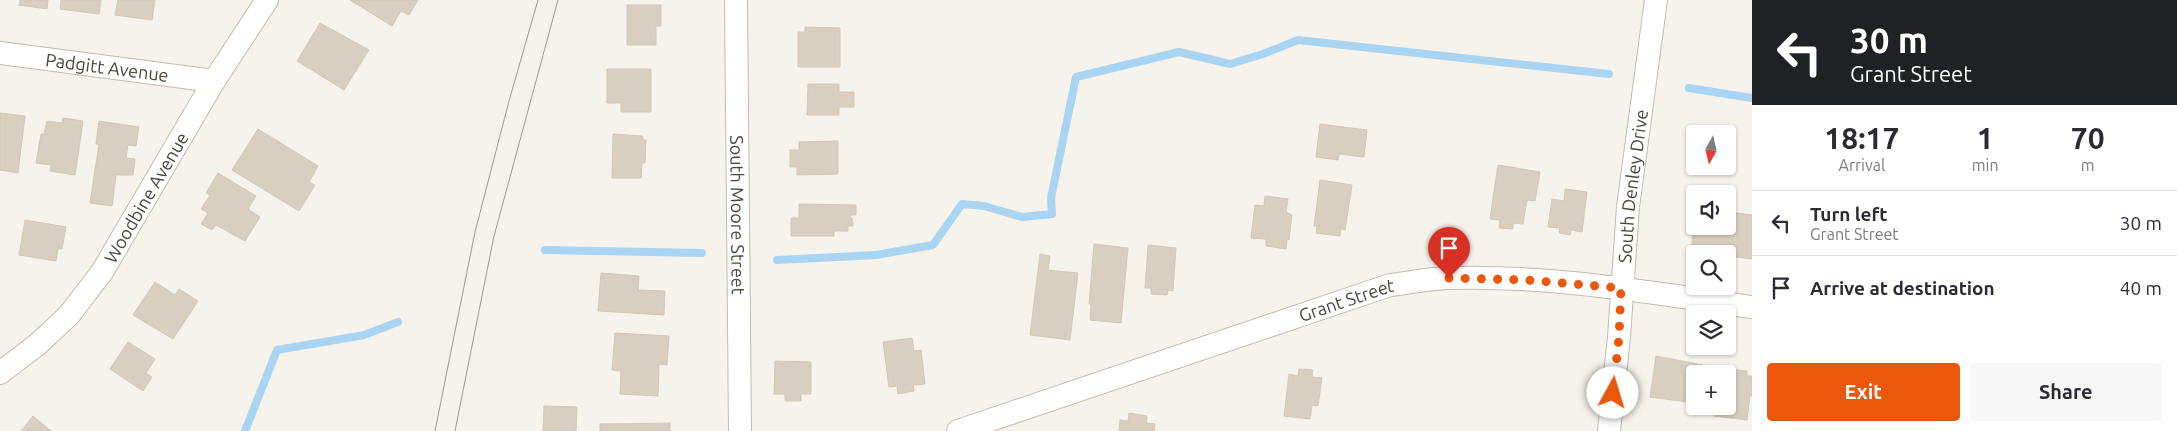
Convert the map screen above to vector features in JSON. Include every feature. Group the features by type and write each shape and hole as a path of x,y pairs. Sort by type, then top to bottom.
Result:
{"street":[{"name":"Woodbine Avenue","path":"0,373 38,344 69,315 102,272 214,81 266,0"},
{"name":"South Moore Street","path":"736,0 740,431"},
{"name":"South Denley Drive","path":"1609,431 1619,337 1628,207 1656,0"},
{"name":"Padgitt Avenue","path":"0,53 214,81"},
{"name":"Grant Street","path":"958,431 1390,285 1449,278 1526,280 1621,288 1752,307"}],"building":[{"path":"20,0 48,0 47,9 19,5"},
{"path":"61,0 101,0 99,14 60,9"},
{"path":"118,0 155,0 152,20 115,15"},
{"path":"350,0 418,0 409,15 401,11 392,26"},
{"path":"627,5 661,5 661,26 656,26 656,45 627,45"},
{"path":"320,23 369,50 344,90 297,61"},
{"path":"805,27 840,28 840,67 798,67 798,32 805,32"},
{"path":"607,69 651,69 651,112 621,112 621,103 607,103"},
{"path":"808,84 839,84 839,92 854,92 854,107 839,107 839,115 807,115"},
{"path":"0,113 25,116 18,173 0,170"},
{"path":"63,118 83,121 75,175 50,171 51,165 36,163 41,134 44,134 47,121 62,123"},
{"path":"99,121 139,127 136,146 128,145 126,158 135,159 133,175 116,175 112,206 90,203 99,144 96,144"},
{"path":"1320,124 1367,130 1364,157 1339,154 1338,160 1316,157"},
{"path":"258,129 318,166 309,182 315,185 299,211 232,170"},
{"path":"613,134 642,136 643,140 646,140 645,163 642,163 641,178 612,178"},
{"path":"838,141 838,174 797,175 797,167 790,167 790,150 799,150 799,142"},
{"path":"1498,165 1540,172 1535,201 1527,200 1523,224 1513,223 1513,229 1499,228 1500,220 1490,219"},
{"path":"218,173 256,196 248,209 260,217 245,241 216,225 212,230 201,224 208,213 201,209 210,195 206,193"},
{"path":"1320,180 1352,185 1345,230 1341,229 1340,236 1316,233 1317,226 1314,226"},
{"path":"1565,189 1587,192 1582,232 1571,230 1570,235 1559,233 1560,228 1548,227 1552,199 1564,201"},
{"path":"1265,196 1288,199 1286,212 1292,215 1286,249 1266,246 1266,239 1251,238 1255,205 1264,206"},
{"path":"799,204 856,205 856,215 850,215 853,226 848,226 848,231 834,231 834,236 791,236 791,218 799,218"},
{"path":"1736,213 1752,215 1752,259 1736,257 1736,245 1692,245 1693,235 1736,235"},
{"path":"25,220 66,227 62,249 58,249 56,261 19,255"},
{"path":"1094,244 1128,248 1121,323 1090,320 1091,304 1089,304"},
{"path":"1148,245 1176,248 1173,291 1168,290 1167,295 1151,294 1151,288 1145,288"},
{"path":"1040,254 1050,256 1048,270 1078,273 1070,340 1030,335"},
{"path":"601,273 639,276 638,290 665,291 664,315 598,311"},
{"path":"155,282 175,295 179,289 198,301 173,339 133,315"},
{"path":"615,333 669,336 667,365 659,364 658,396 620,394 621,371 612,370"},
{"path":"912,338 914,351 921,350 925,384 913,385 914,391 898,394 897,386 889,387 883,342"},
{"path":"128,342 155,359 146,373 152,377 143,391 110,369"},
{"path":"1656,356 1703,365 1686,365 1686,402 1650,397"},
{"path":"775,361 811,362 811,394 801,394 801,401 785,401 785,394 774,394"},
{"path":"1299,369 1313,370 1312,377 1322,378 1318,406 1312,405 1310,419 1284,416 1289,374 1298,376"},
{"path":"1736,370 1747,371 1747,376 1752,376 1752,396 1750,395 1747,420 1714,416 1736,415"},
{"path":"544,406 577,407 576,431 543,431"},
{"path":"1129,413 1147,416 1146,423 1155,424 1154,431 1119,431 1120,420 1128,421"},
{"path":"33,416 51,431 21,431"},
{"path":"670,423 670,431 600,431 600,424"}],"waterway":[{"path":"777,260 876,255 933,245 962,204 984,206 1022,217 1052,214 1051,198 1076,77 1179,52 1230,64 1263,54 1298,40 1609,74"},
{"path":"1689,88 1752,98"},
{"path":"545,250 702,253"},
{"path":"245,431 277,350 364,335 398,322"}],"tram line":[{"path":"435,431 475,232 509,101 538,0"},
{"path":"455,431 494,236 558,0"}],"route":[{"path":"1449,278 1526,280 1621,288 1619,337 1613,393"}]}
